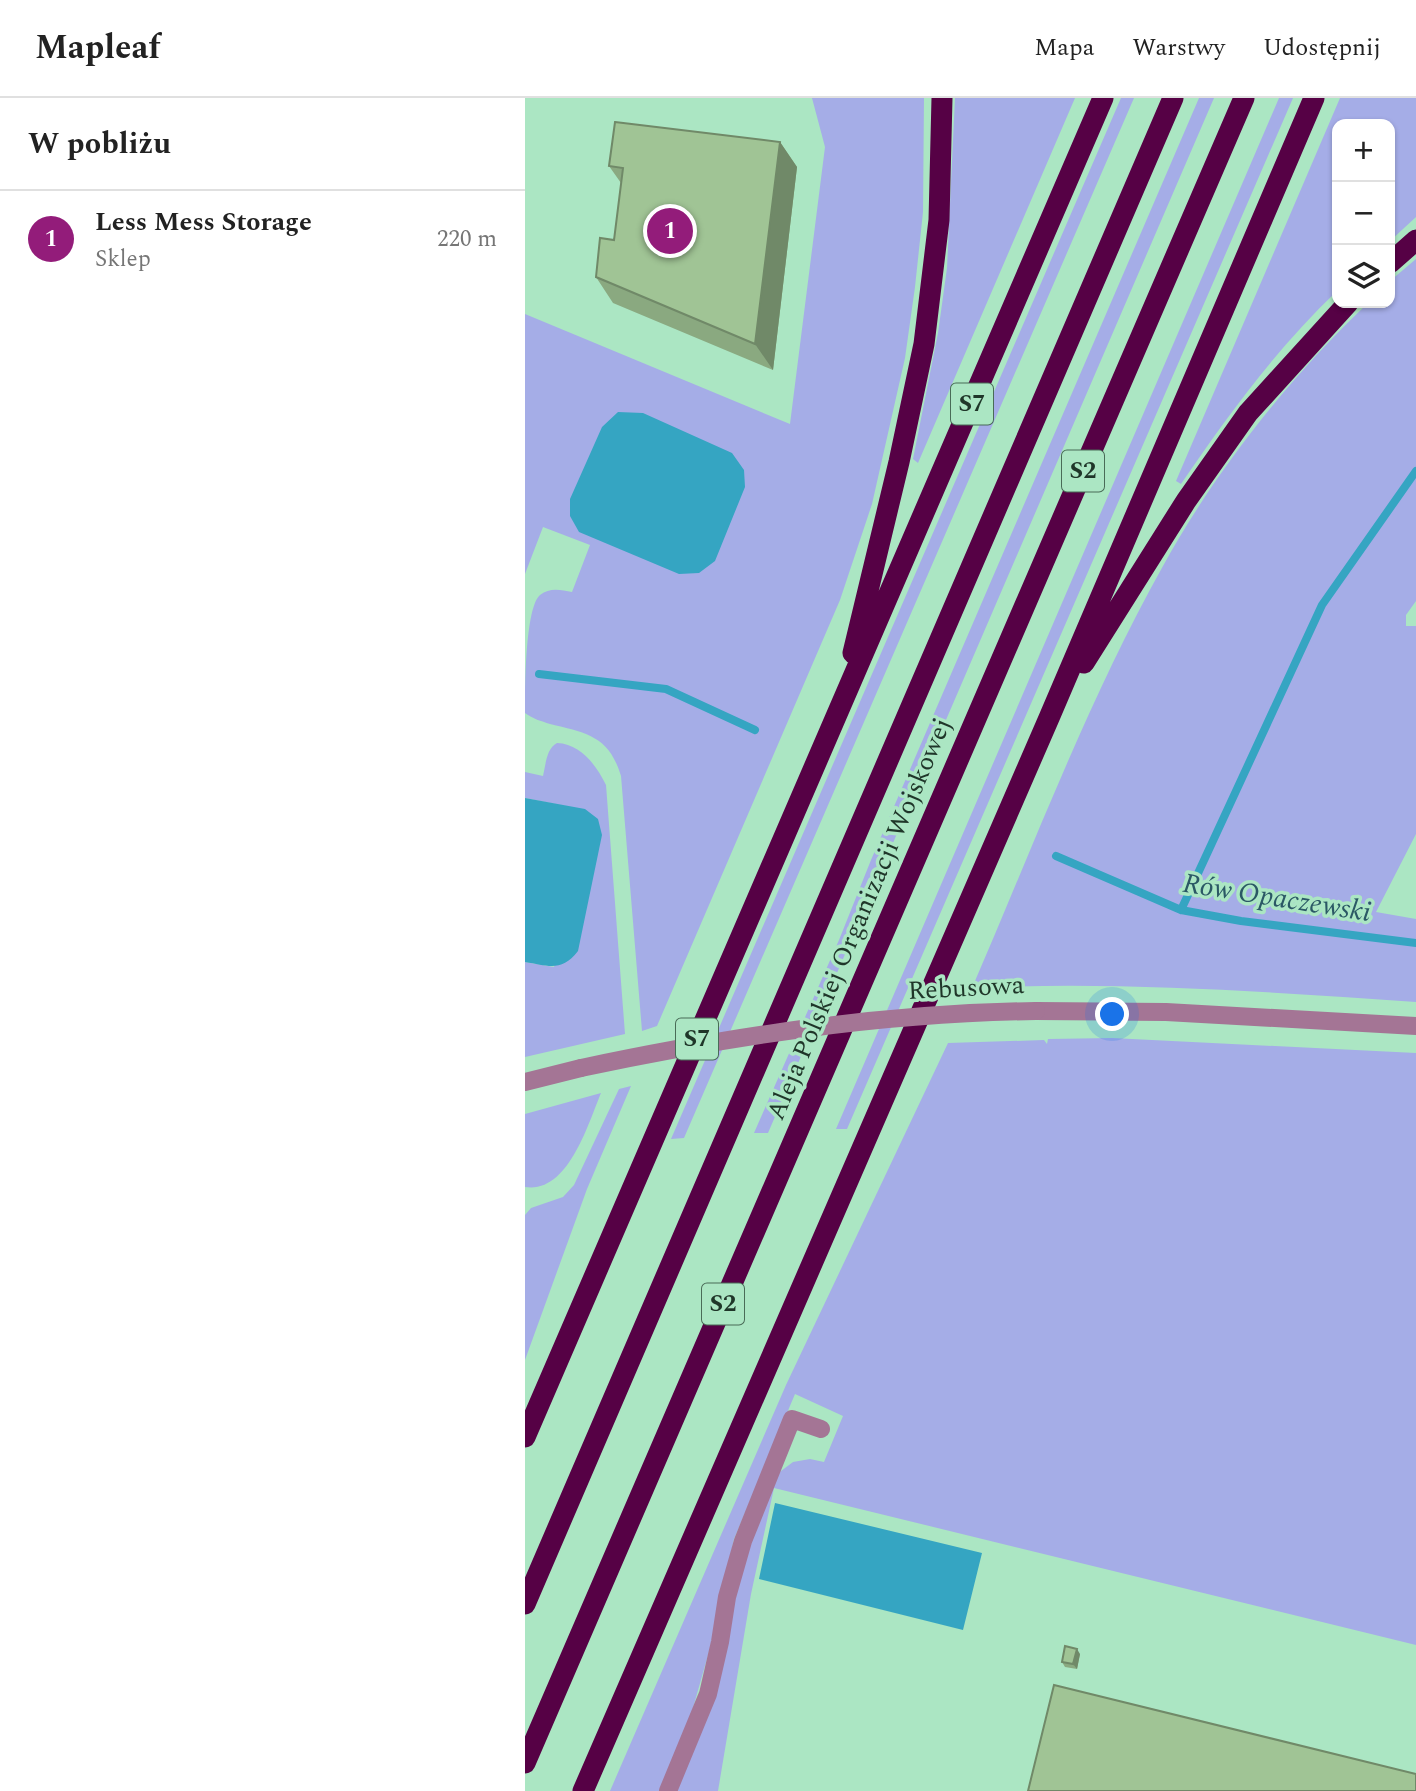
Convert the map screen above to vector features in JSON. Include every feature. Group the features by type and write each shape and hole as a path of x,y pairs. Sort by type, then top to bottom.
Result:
{"highway":[{"path":"839,709 896,476 924,344 939,220 942,98"},
{"name":"S7","path":"525,1437 1103,98"},
{"name":"Aleja Polskiej Organizacji Wojskowej","path":"525,1604 1173,98"},
{"name":"Aleja Polskiej Organizacji Wojskowej","path":"525,1763 1244,98"},
{"path":"583,1791 1049,718 1314,98"},
{"path":"1395,259 1416,240"},
{"path":"1049,718 1186,501 1248,413 1344,308"}],"street":[{"name":"Rebusowa","path":"525,1082 658,1051 790,1030 913,1017 1037,1011 1166,1012 1416,1026"},
{"path":"668,1791 708,1694 727,1597 743,1541 792,1419 821,1429"}],"shaded area":[{"path":"812,98 924,98 923,212 905,358 872,504 840,600 657,1026 642,1031 621,776 610,752 595,738 540,721 525,713 527,650 535,603 540,595 548,591 572,592 590,545 543,527 525,574 525,314 790,424 825,147"},
{"path":"955,98 1075,98 918,463 913,459 938,333 947,268"},
{"path":"1121,98 1134,98 684,1138 671,1139"},
{"path":"1199,98 1214,98 768,1133 754,1133 839,940"},
{"path":"1279,98 1293,98 847,1129 836,1129"},
{"path":"1340,98 1416,98 1416,217 1395,236 1395,119 1332,119 1332,296 1254,383 1181,484 1176,481"},
{"path":"1416,259 1416,601 1406,615 1406,626 1416,626 1416,834 1376,912 1416,919 1416,1002 1139,987 972,988 1062,774 1110,669 1184,530 1255,427 1338,332 1363,308 1395,308 1395,277"},
{"path":"618,412 643,413 732,453 744,470 745,487 715,561 699,573 679,574 579,532 570,516 570,499 602,427"},
{"path":"557,743 573,747 587,757 606,785 625,1034 525,1057 525,962 554,967 585,810 525,798 525,772 543,776 549,753"},
{"path":"525,798 585,809 598,819 602,835 578,951 561,965 525,962"},
{"path":"1112,1038 1416,1053 1416,1645 774,1488 751,1594 718,1791 675,1791 755,1528 777,1474 793,1462 810,1459 824,1462 843,1416 795,1394 734,1539 710,1648 691,1715 659,1791 610,1791 786,1385 948,1043 1044,1040 1047,1044 1048,1039"},
{"path":"631,1086 587,1189 525,1360 525,1215 531,1208 563,1197 574,1185 619,1089"},
{"path":"601,1093 583,1138 565,1169 553,1180 540,1186 525,1187 525,1114"},
{"path":"775,1503 982,1553 963,1630 759,1579"}],"building":[{"path":"615,122 780,142 755,344 596,277 600,238 614,240 623,168 609,166"},
{"path":"1065,1646 1077,1649 1073,1664 1062,1662"},
{"path":"1054,1685 1416,1774 1416,1791 1028,1791"}],"waterway":[{"path":"1181,910 1322,605 1416,471"},
{"name":"Rów Opaczewski","path":"539,674 666,689 755,730"},
{"name":"Rów Opaczewski","path":"1056,856 1181,910 1241,921 1416,943"}],"place":[{"name":"Less Mess Storage","path":"670,231"}]}
